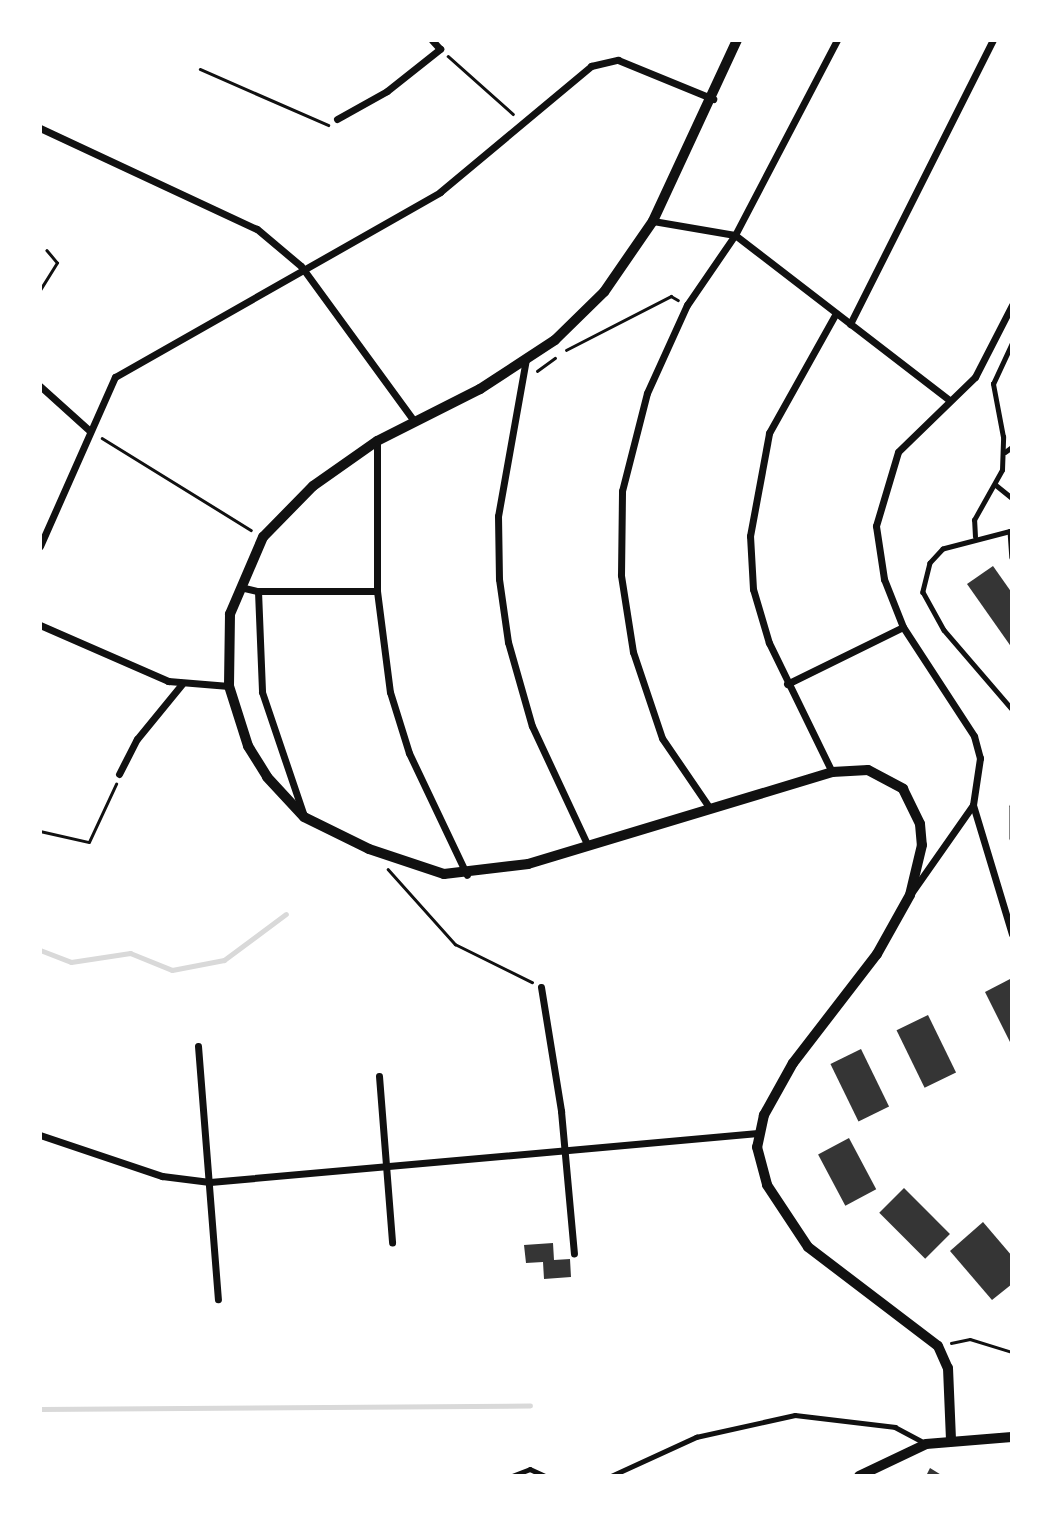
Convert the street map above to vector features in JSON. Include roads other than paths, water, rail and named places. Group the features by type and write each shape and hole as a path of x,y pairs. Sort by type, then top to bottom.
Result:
{"main road":[{"path":"859,1476 926,1444 1012,1437"}],"street":[{"path":"337,119 387,91 440,49 432,40"},
{"path":"737,40 713,99 653,220 604,292 526,359 377,441 313,486 263,537 239,587 226,645 229,687 248,746 267,777 304,817 369,849 468,876 832,772 868,770 887,777 913,806 922,845 910,895"},
{"path":"709,807 662,738 633,652 621,575 622,491 647,393 687,305 735,234 837,40"},
{"path":"850,324 992,40"},
{"path":"40,546 114,377 301,266 440,192 520,121 604,60 713,99"},
{"path":"40,128 219,207 301,266 414,421"},
{"path":"653,220 735,234 949,400"},
{"path":"1012,305 975,377 898,452 880,502 878,552 903,627 974,736 979,758 973,805 1012,934"},
{"path":"832,772 787,684 753,589 750,536 757,479 785,397 836,313"},
{"path":"526,359 498,516 499,579 531,726 587,844"},
{"path":"40,386 90,430"},
{"path":"377,441 377,591 390,692 409,753 468,876"},
{"path":"239,587 258,591 377,591"},
{"path":"258,591 262,692 304,817"},
{"path":"40,625 182,684 229,687"},
{"path":"787,684 903,627"},
{"path":"119,774 137,739 182,684"},
{"path":"951,1440 948,1368 938,1346 808,1247 761,1173 758,1133 793,1063 877,954 910,895 973,805"},
{"path":"541,987 565,1149 573,1253"},
{"path":"198,1046 218,1299"},
{"path":"379,1076 392,1242"},
{"path":"40,1135 162,1176 210,1182 758,1133"}],"lane":[{"path":"975,537 974,520 996,485 1005,452 993,384 1012,343"},
{"path":"1005,452 1012,447"},
{"path":"996,485 1012,498"},
{"path":"1012,557 1011,531 975,537 933,558 923,592 944,630 1012,709"},
{"path":"1012,806 1012,838"},
{"path":"611,1476 696,1437 795,1415 895,1427 926,1444"},
{"path":"512,1476 530,1469 545,1476"}],"waterway":[{"path":"40,950 71,962 130,953 172,970 224,960 286,914"},
{"path":"40,1409 530,1406"}]}
